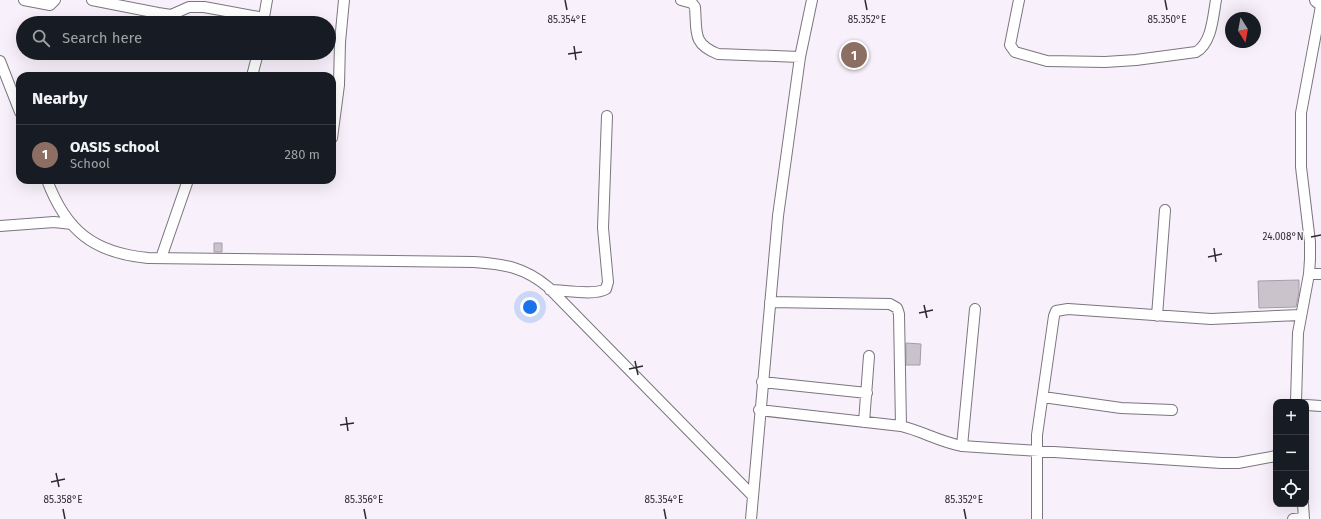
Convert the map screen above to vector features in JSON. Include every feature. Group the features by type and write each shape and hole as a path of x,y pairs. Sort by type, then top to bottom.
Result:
{"main road":[{"path":"1317,0 1321,3"}],"street":[{"path":"24,0 50,5 55,0"},
{"path":"92,0 171,15 190,7 204,7 246,16"},
{"path":"265,16 267,0"},
{"path":"336,112 340,85 340,36 344,0"},
{"path":"681,0 692,3 694,7 697,39 700,44 709,51 718,54 800,57"},
{"path":"751,519 762,382 778,216 800,57 812,0"},
{"path":"1019,0 1010,45 1015,52 1047,61 1105,62 1136,60 1196,52 1202,48 1206,42 1216,0"},
{"path":"1296,399 1298,333 1300,315 1309,274 1310,242 1301,167 1301,113 1321,6"},
{"path":"253,72 256,60"},
{"path":"0,61 16,102"},
{"path":"550,290 594,292 606,289 608,282 603,228 607,116"},
{"path":"49,184 61,208 72,224 92,243 125,256 161,258 474,262 502,264 521,270 537,278 550,290 752,495"},
{"path":"161,258 187,184"},
{"path":"1157,316 1165,210"},
{"path":"0,226 54,222 72,224"},
{"path":"1309,274 1321,274"},
{"path":"770,302 890,304 897,308 899,314 900,426"},
{"path":"962,446 976,308"},
{"path":"1037,519 1037,450 1039,420 1054,316 1056,311 1068,309 1211,319 1300,315"},
{"path":"864,422 869,356"},
{"path":"762,382 866,393"},
{"path":"1043,397 1121,408 1172,410"},
{"path":"1309,405 1321,406"},
{"path":"760,410 900,426 914,429 949,444 962,446 1037,450 1139,459 1221,463 1273,456"},
{"path":"1293,519 1304,518 1303,507"}],"building":[{"path":"214,243 222,243 222,252 214,252"},
{"path":"1299,280 1299,292 1296,307 1259,308 1258,281"},
{"path":"906,343 921,344 920,365 906,365"}],"place":[{"name":"OASIS school","path":"854,55"}]}
